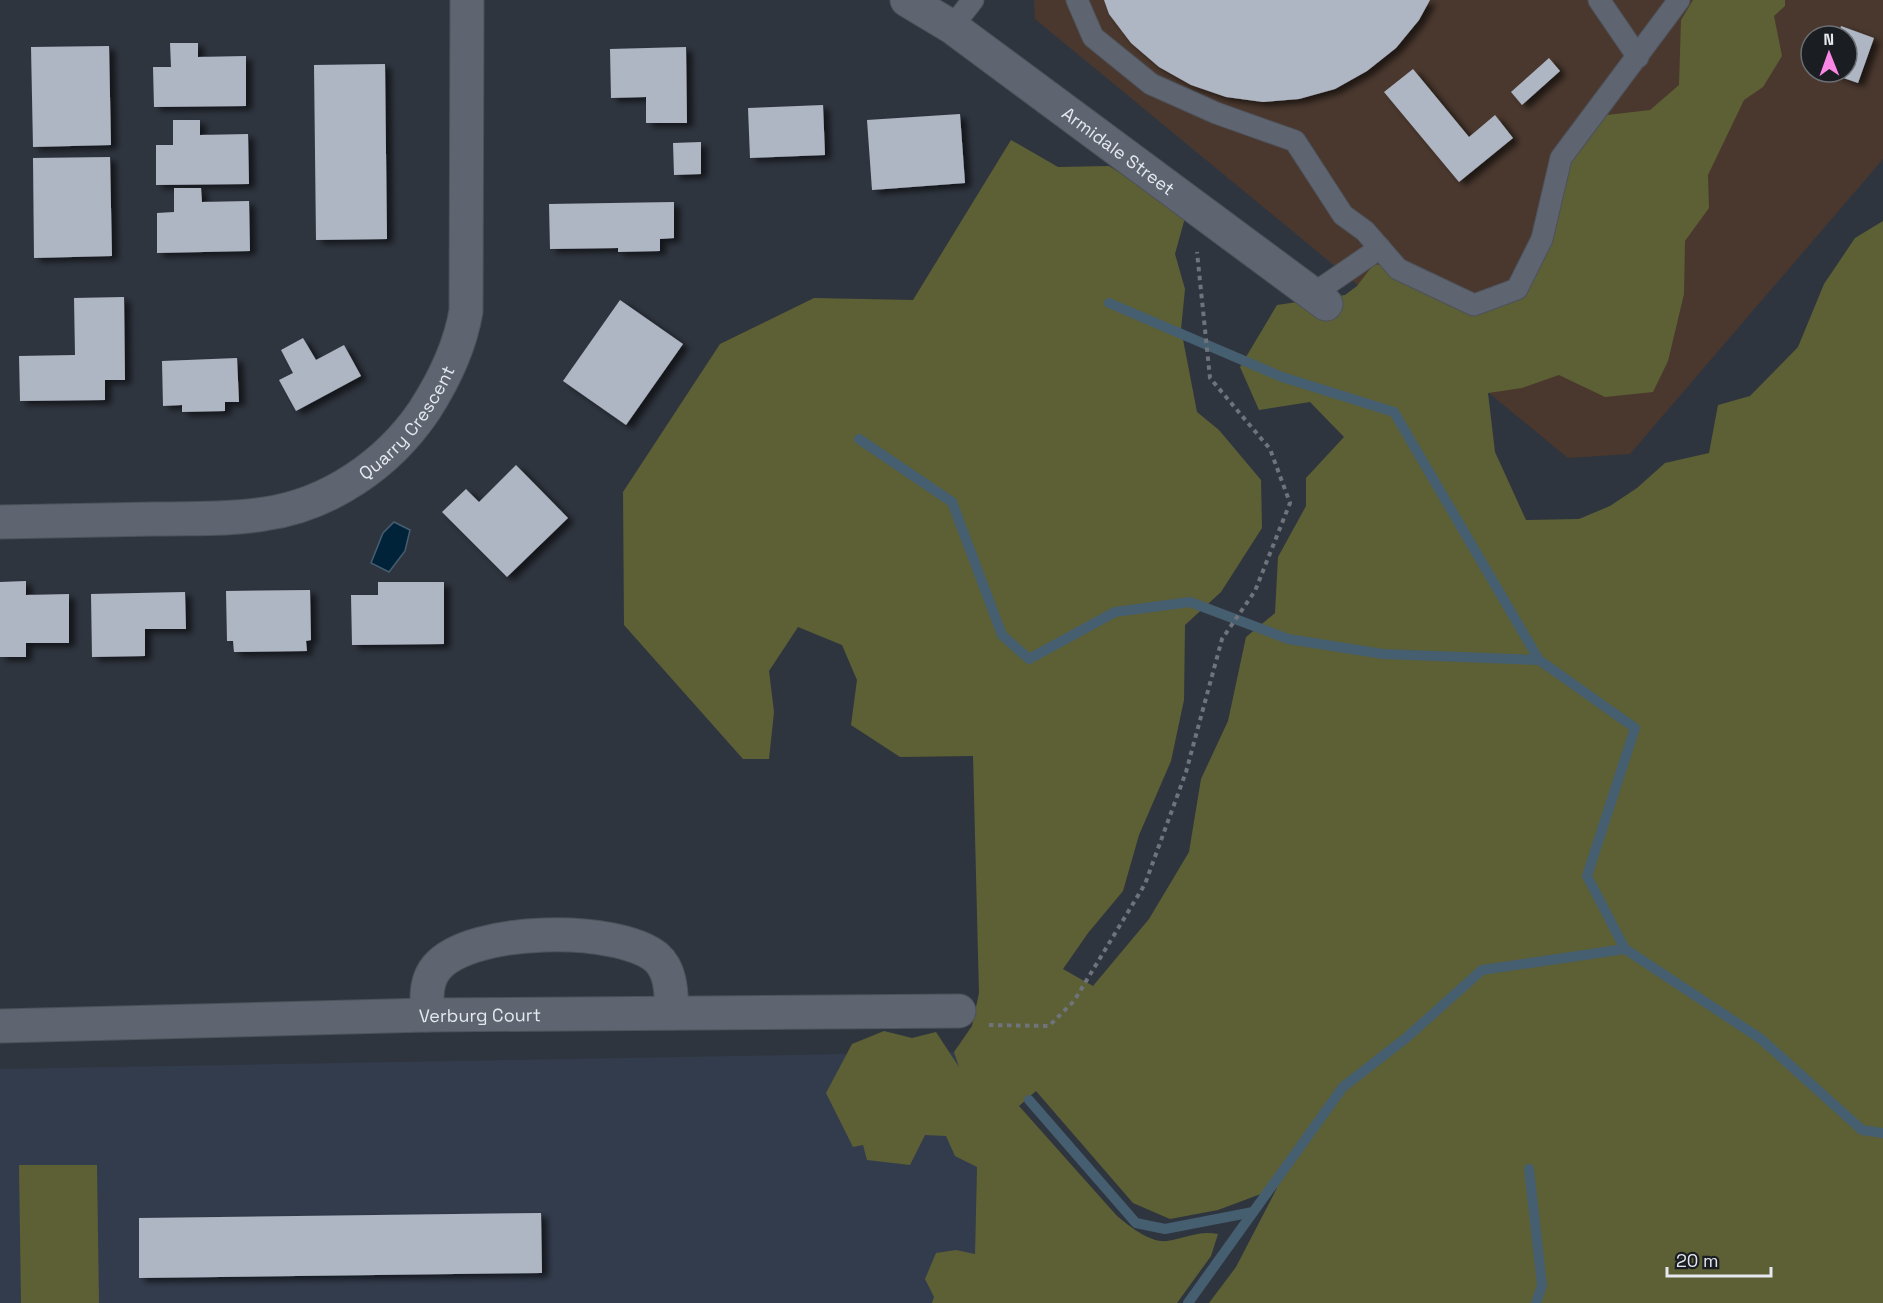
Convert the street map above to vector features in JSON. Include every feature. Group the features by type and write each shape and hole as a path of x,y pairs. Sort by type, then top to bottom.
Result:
{"street":[{"name":"Quarry Crescent","path":"0,522 265,514 314,501 333,491 377,463 401,442 433,397 447,371 463,330 466,311 467,0"},
{"name":"Armidale Street","path":"907,0 952,27 1320,299"},
{"path":"427,1015 427,991 430,977 450,956 508,937 570,936 602,936 622,940 656,958 670,982 672,1013"},
{"name":"Verburg Court","path":"0,1026 427,1015 959,1011"}],"lane":[{"path":"952,27 973,0"},
{"path":"1077,0 1093,37 1151,84 1216,113 1295,141 1343,215 1365,231 1398,269 1474,304 1517,289 1542,239 1561,158 1678,0"},
{"path":"1599,0 1638,57"},
{"path":"1320,299 1380,248"}],"path":[{"path":"959,1011 984,1024 1049,1026 1074,1001 1145,884 1186,772 1222,639 1249,600 1290,503 1270,449 1210,378 1196,246 1212,220"}],"shaded area":[{"path":"1034,0 1883,0 1883,159 1630,454 1568,458 1035,19"},
{"path":"954,1052 979,1082 974,1303 0,1303 0,1069"}],"green space":[{"path":"1693,0 1785,0 1785,6 1774,16 1782,56 1763,87 1744,100 1708,175 1709,208 1685,241 1684,294 1668,361 1653,392 1605,397 1559,375 1522,388 1488,393 1495,452 1526,520 1579,519 1610,506 1637,488 1665,463 1709,453 1718,405 1750,396 1798,347 1824,284 1855,238 1883,221 1883,1303 1209,1303 1236,1267 1277,1188 1218,1210 1170,1219 1133,1203 1036,1091 1019,1106 1117,1216 1140,1233 1160,1241 1199,1234 1218,1234 1211,1256 1177,1303 932,1303 934,1297 925,1279 936,1253 956,1250 975,1254 977,1167 955,1156 946,1136 925,1135 910,1165 867,1160 863,1145 853,1147 826,1093 852,1044 884,1031 912,1038 936,1032 959,1067 954,1052 972,1026 979,993 973,756 900,757 851,725 857,680 842,645 798,627 769,671 774,712 769,759 743,759 624,625 623,492 720,344 814,298 913,300 1011,140 1058,167 1109,166 1186,214 1175,254 1185,289 1181,329 1197,412 1219,430 1261,480 1262,528 1221,592 1185,625 1184,700 1171,761 1139,835 1123,891 1088,933 1063,969 1093,986 1149,919 1189,852 1201,779 1228,721 1246,637 1275,613 1278,557 1306,506 1306,478 1344,437 1310,402 1259,410 1240,367 1277,305 1345,295 1357,286 1373,265 1392,263 1474,304 1517,289 1542,239 1572,161 1607,115 1650,110 1679,85 1681,20"},
{"path":"19,1165 97,1165 99,1303 21,1303"}],"water":[{"path":"394,522 410,530 405,551 389,572 371,563 383,533"}],"building":[{"path":"1104,0 1430,0 1419,20 1396,48 1367,71 1335,89 1299,99 1263,102 1226,97 1191,85 1159,67 1131,43 1109,14"},
{"path":"1859,33 1874,38 1859,80"},
{"path":"170,43 198,43 198,57 246,56 246,106 154,107 153,67 171,67"},
{"path":"109,46 111,145 33,147 31,47"},
{"path":"686,47 687,123 646,123 646,97 611,98 610,49"},
{"path":"1549,58 1560,71 1522,105 1511,92"},
{"path":"385,64 387,239 316,240 314,65"},
{"path":"1413,69 1469,137 1495,115 1513,138 1459,182 1384,92"},
{"path":"823,105 825,155 750,158 748,108"},
{"path":"960,114 965,183 872,190 867,120"},
{"path":"173,120 200,120 200,135 248,134 249,184 156,185 156,145 173,145"},
{"path":"701,142 701,174 674,175 673,143"},
{"path":"110,157 112,256 34,258 33,158"},
{"path":"174,188 201,188 202,202 249,201 250,251 157,253 157,213 174,212"},
{"path":"674,202 674,238 660,239 660,251 618,252 618,248 550,249 549,204"},
{"path":"124,297 125,380 105,380 105,400 20,401 19,356 75,355 74,298"},
{"path":"620,300 683,344 626,425 563,381"},
{"path":"303,338 316,360 344,345 361,376 296,411 279,380 293,373 281,350"},
{"path":"237,358 239,402 225,402 225,411 182,412 182,405 163,406 162,361"},
{"path":"516,465 568,518 507,577 442,512 466,489 479,502"},
{"path":"26,581 26,595 69,594 69,643 26,643 26,657 0,657 0,582"},
{"path":"378,582 444,582 444,644 352,645 351,595 378,595"},
{"path":"310,590 311,640 306,641 307,651 234,652 233,641 227,641 226,591"},
{"path":"185,592 186,629 145,629 145,656 92,657 91,594"},
{"path":"541,1213 542,1273 139,1278 139,1218"}],"waterway":[{"path":"1109,303 1282,377 1394,412 1539,660 1635,728 1587,876 1625,949"},
{"path":"859,439 952,502 1002,635 1029,659 1115,612 1190,602 1288,639 1383,654 1539,660"},
{"path":"1188,1303 1343,1087 1406,1038 1482,970 1625,949 1761,1039 1862,1130 1883,1133"},
{"path":"1029,1100 1136,1223 1165,1229 1253,1212"},
{"path":"1529,1169 1542,1285 1536,1303"}]}
